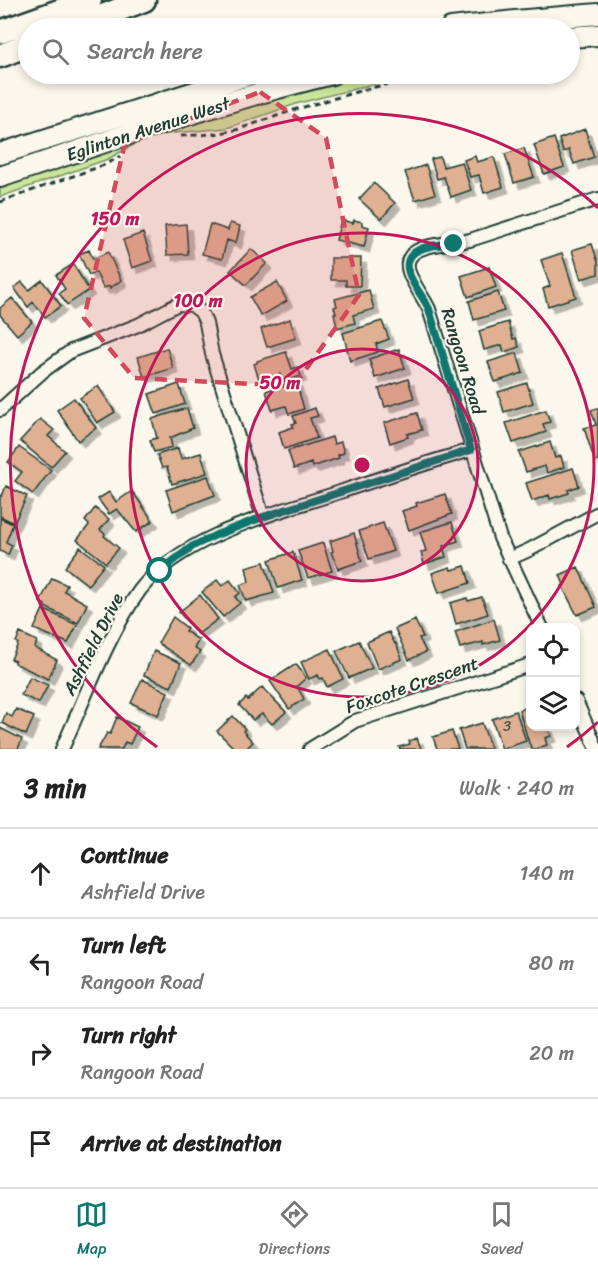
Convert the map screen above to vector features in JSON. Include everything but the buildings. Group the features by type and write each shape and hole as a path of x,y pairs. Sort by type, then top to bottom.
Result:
{"highway":[{"path":"39,18 90,0"},
{"path":"98,18 144,0"},
{"path":"0,32 18,26"},
{"path":"0,56 18,49"}],"main road":[{"path":"556,18 598,14"},
{"path":"580,36 598,35"},
{"name":"Eglinton Avenue West","path":"0,154 219,84"},
{"name":"Eglinton Avenue West","path":"0,177 197,112 291,84"}],"street":[{"name":"Rangoon Road","path":"540,623 500,538 429,309 412,280 408,266 412,254 422,247 470,240 598,199"},
{"path":"0,410 42,372 70,351 138,325 178,304 192,304 201,312 206,323 212,354 263,517"},
{"name":"Ashfield Drive","path":"62,749 115,633 141,590 160,571 193,546 263,517 471,450"},
{"path":"509,559 598,513"},
{"name":"Foxcote Crescent","path":"310,749 355,721 526,667"},
{"path":"580,710 597,749"}],"path":[{"path":"181,136 236,130 297,109 389,84"},
{"path":"0,202 104,165 124,155"}],"highlighted area":[{"path":"260,92 326,138 359,295 294,386 134,378 84,318 125,143"}],"green space":[{"path":"323,84 374,84 299,103 227,128 153,137 108,159 0,197 0,185 294,91"}],"route":[{"path":"160,571 193,546 216,535 263,517 471,450 429,309 420,290 412,280 408,266 412,254 422,247 454,244"}]}
